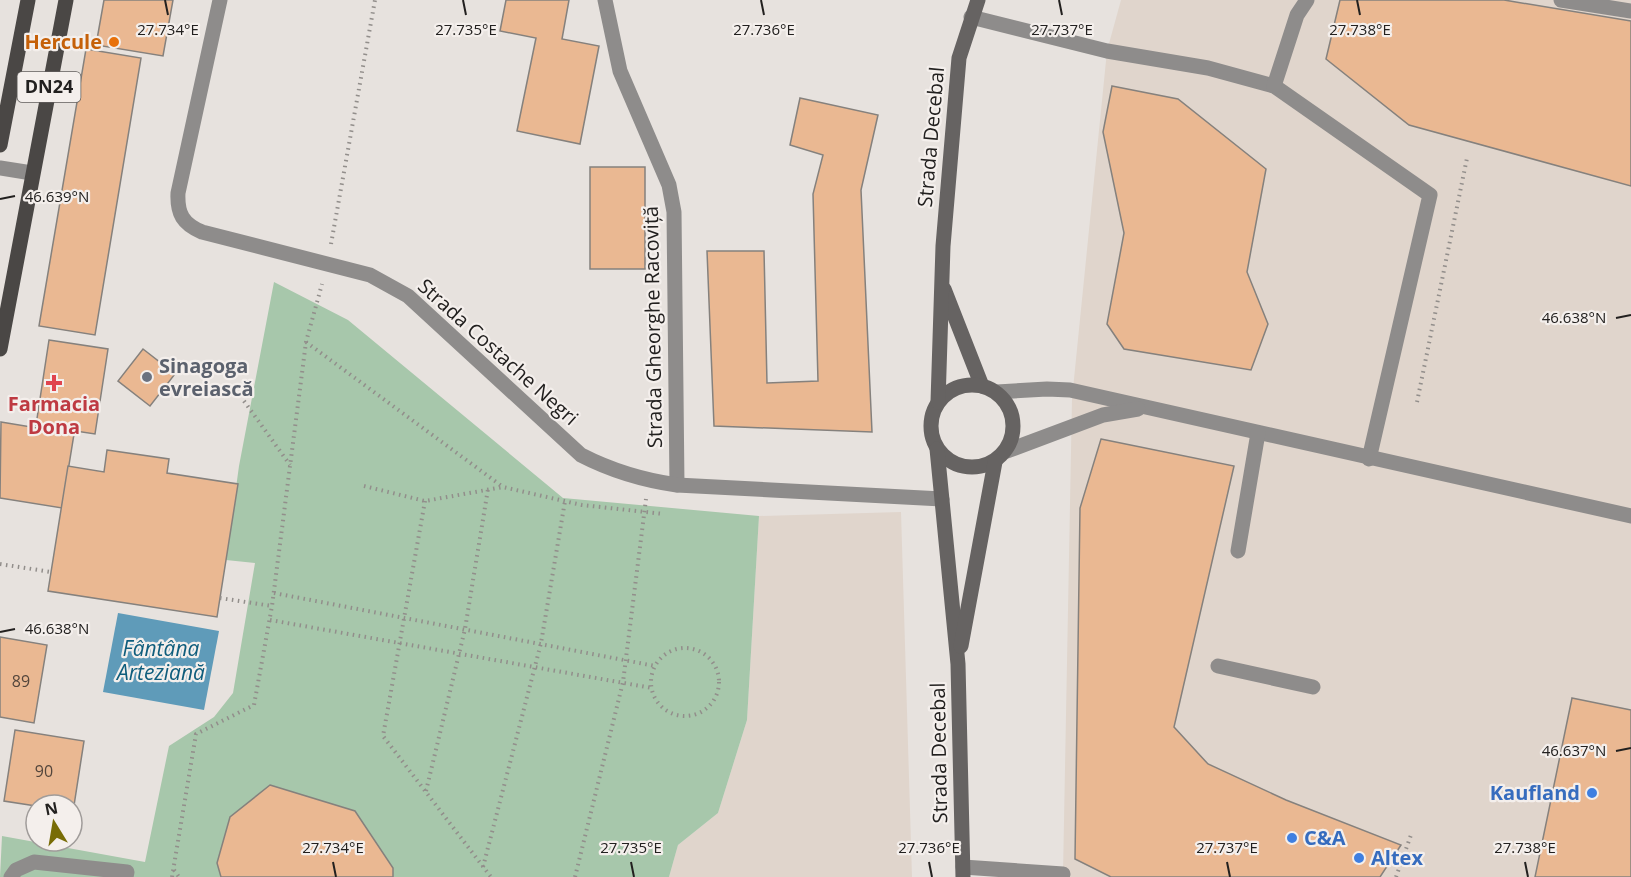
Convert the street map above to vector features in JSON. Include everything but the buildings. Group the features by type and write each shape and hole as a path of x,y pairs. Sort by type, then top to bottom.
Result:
{"main road":[{"name":"DN24","path":"0,145 28,0"},
{"name":"DN24","path":"0,349 66,0"},
{"name":"Strada Decebal","path":"938,402 941,280 959,58 978,0"},
{"name":"Strada Decebal","path":"941,280 982,386"},
{"path":"966,386 982,386 997,392 1008,404 1014,419 1013,436 1006,451 995,462 979,468 963,467 948,460 937,449 931,433 932,417 938,402 950,391 966,386"},
{"name":"Strada Decebal","path":"937,449 958,664 963,872"},
{"name":"Strada Decebal","path":"958,664 995,462"}],"street":[{"name":"Strada Costache Negri","path":"220,0 178,193 177,210 188,226 202,232 370,275 408,296 581,455 609,470 645,481 677,485 942,499"},
{"name":"Strada Gheorghe Racoviță","path":"605,0 620,71 669,185 674,212 677,485"},
{"path":"1274,86 1297,15 1307,0"},
{"path":"1561,0 1631,11"},
{"path":"971,17 1107,51 1208,68 1274,86 1430,195 1369,459"},
{"path":"0,168 32,173"},
{"path":"997,392 1070,390 1369,459 1631,516"},
{"path":"1006,451 1103,415 1142,408"},
{"path":"1238,551 1258,433"},
{"path":"1218,666 1313,687"},
{"path":"11,877 16,870 34,862 127,872 126,877"},
{"path":"963,872 1063,874"}],"path":[{"path":"172,877 196,734 255,705 274,592 306,342 328,263 375,0"},
{"path":"1417,402 1467,158"},
{"path":"306,342 503,487"},
{"path":"244,401 290,466"},
{"path":"575,877 623,682 646,512 645,481"},
{"path":"364,486 424,501 503,487 565,501 664,514"},
{"path":"425,792 465,629 488,489"},
{"path":"424,501 383,736 491,877"},
{"path":"483,867 536,666 565,501"},
{"path":"0,564 51,572"},
{"path":"274,592 655,666"},
{"path":"220,598 272,606"},
{"path":"270,620 652,688"},
{"path":"682,648 704,653 718,670 718,692 704,710 683,716 662,707 652,688 655,666 662,657 682,648"},
{"path":"1396,877 1411,835"},
{"path":"173,869 180,877"}],"shaded area":[{"path":"1121,0 1631,0 1631,877 1071,877 1063,874 1072,399 1107,51"},
{"path":"901,512 912,877 669,877 678,845 718,813 747,720 759,516"}],"green space":[{"path":"274,282 348,320 563,498 759,516 747,720 718,813 678,845 669,877 0,877 2,836 24,840 24,853 84,853 84,851 145,862 169,746 214,717 233,693 255,563 226,560 239,466"}],"water":[{"name":"Fântâna Arteziană","path":"118,613 219,631 204,710 103,692"}],"place":[{"name":"Hercule","path":"114,42"},
{"name":"Sinagoga evreiască","path":"147,377"},
{"name":"Farmacia Dona","path":"54,383"},
{"name":"Kaufland","path":"1592,793"},
{"name":"C&A","path":"1292,838"},
{"name":"Altex","path":"1359,858"}]}
